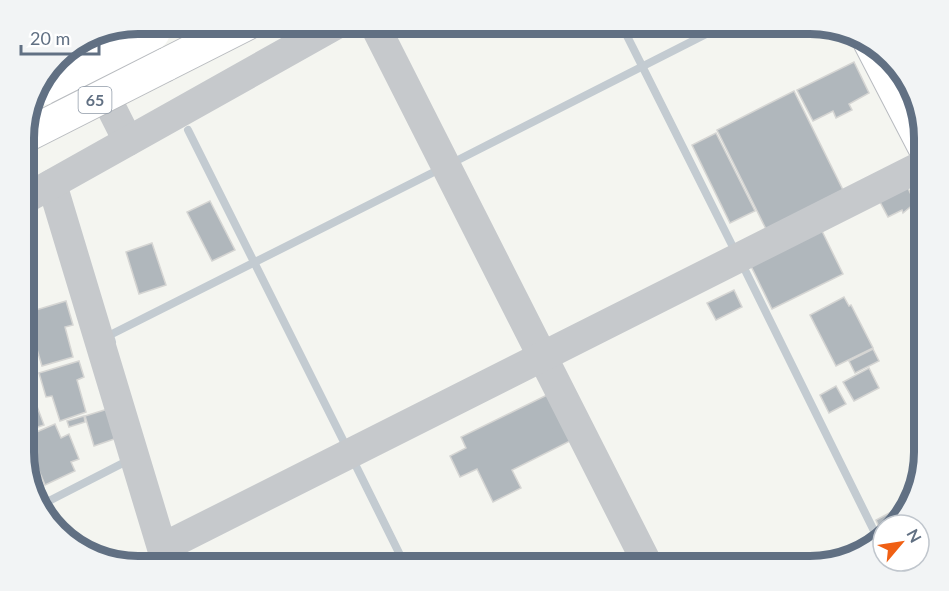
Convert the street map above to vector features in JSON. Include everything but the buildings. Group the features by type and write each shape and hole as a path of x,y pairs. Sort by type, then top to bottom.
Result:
{"main road":[{"name":"65","path":"49,85 150,34"},
{"name":"65","path":"35,131 226,34"},
{"path":"880,61 913,125"}],"street":[{"path":"34,194 319,34"},
{"path":"379,34 644,556"},
{"path":"83,51 128,141"},
{"path":"52,184 162,548 914,170"}],"waterway":[{"path":"626,34 734,249"},
{"path":"456,161 706,34"},
{"path":"188,130 346,446"},
{"path":"112,342 110,335 438,170"},
{"path":"743,266 871,525"},
{"path":"353,460 401,556"},
{"path":"47,502 127,461"}]}
